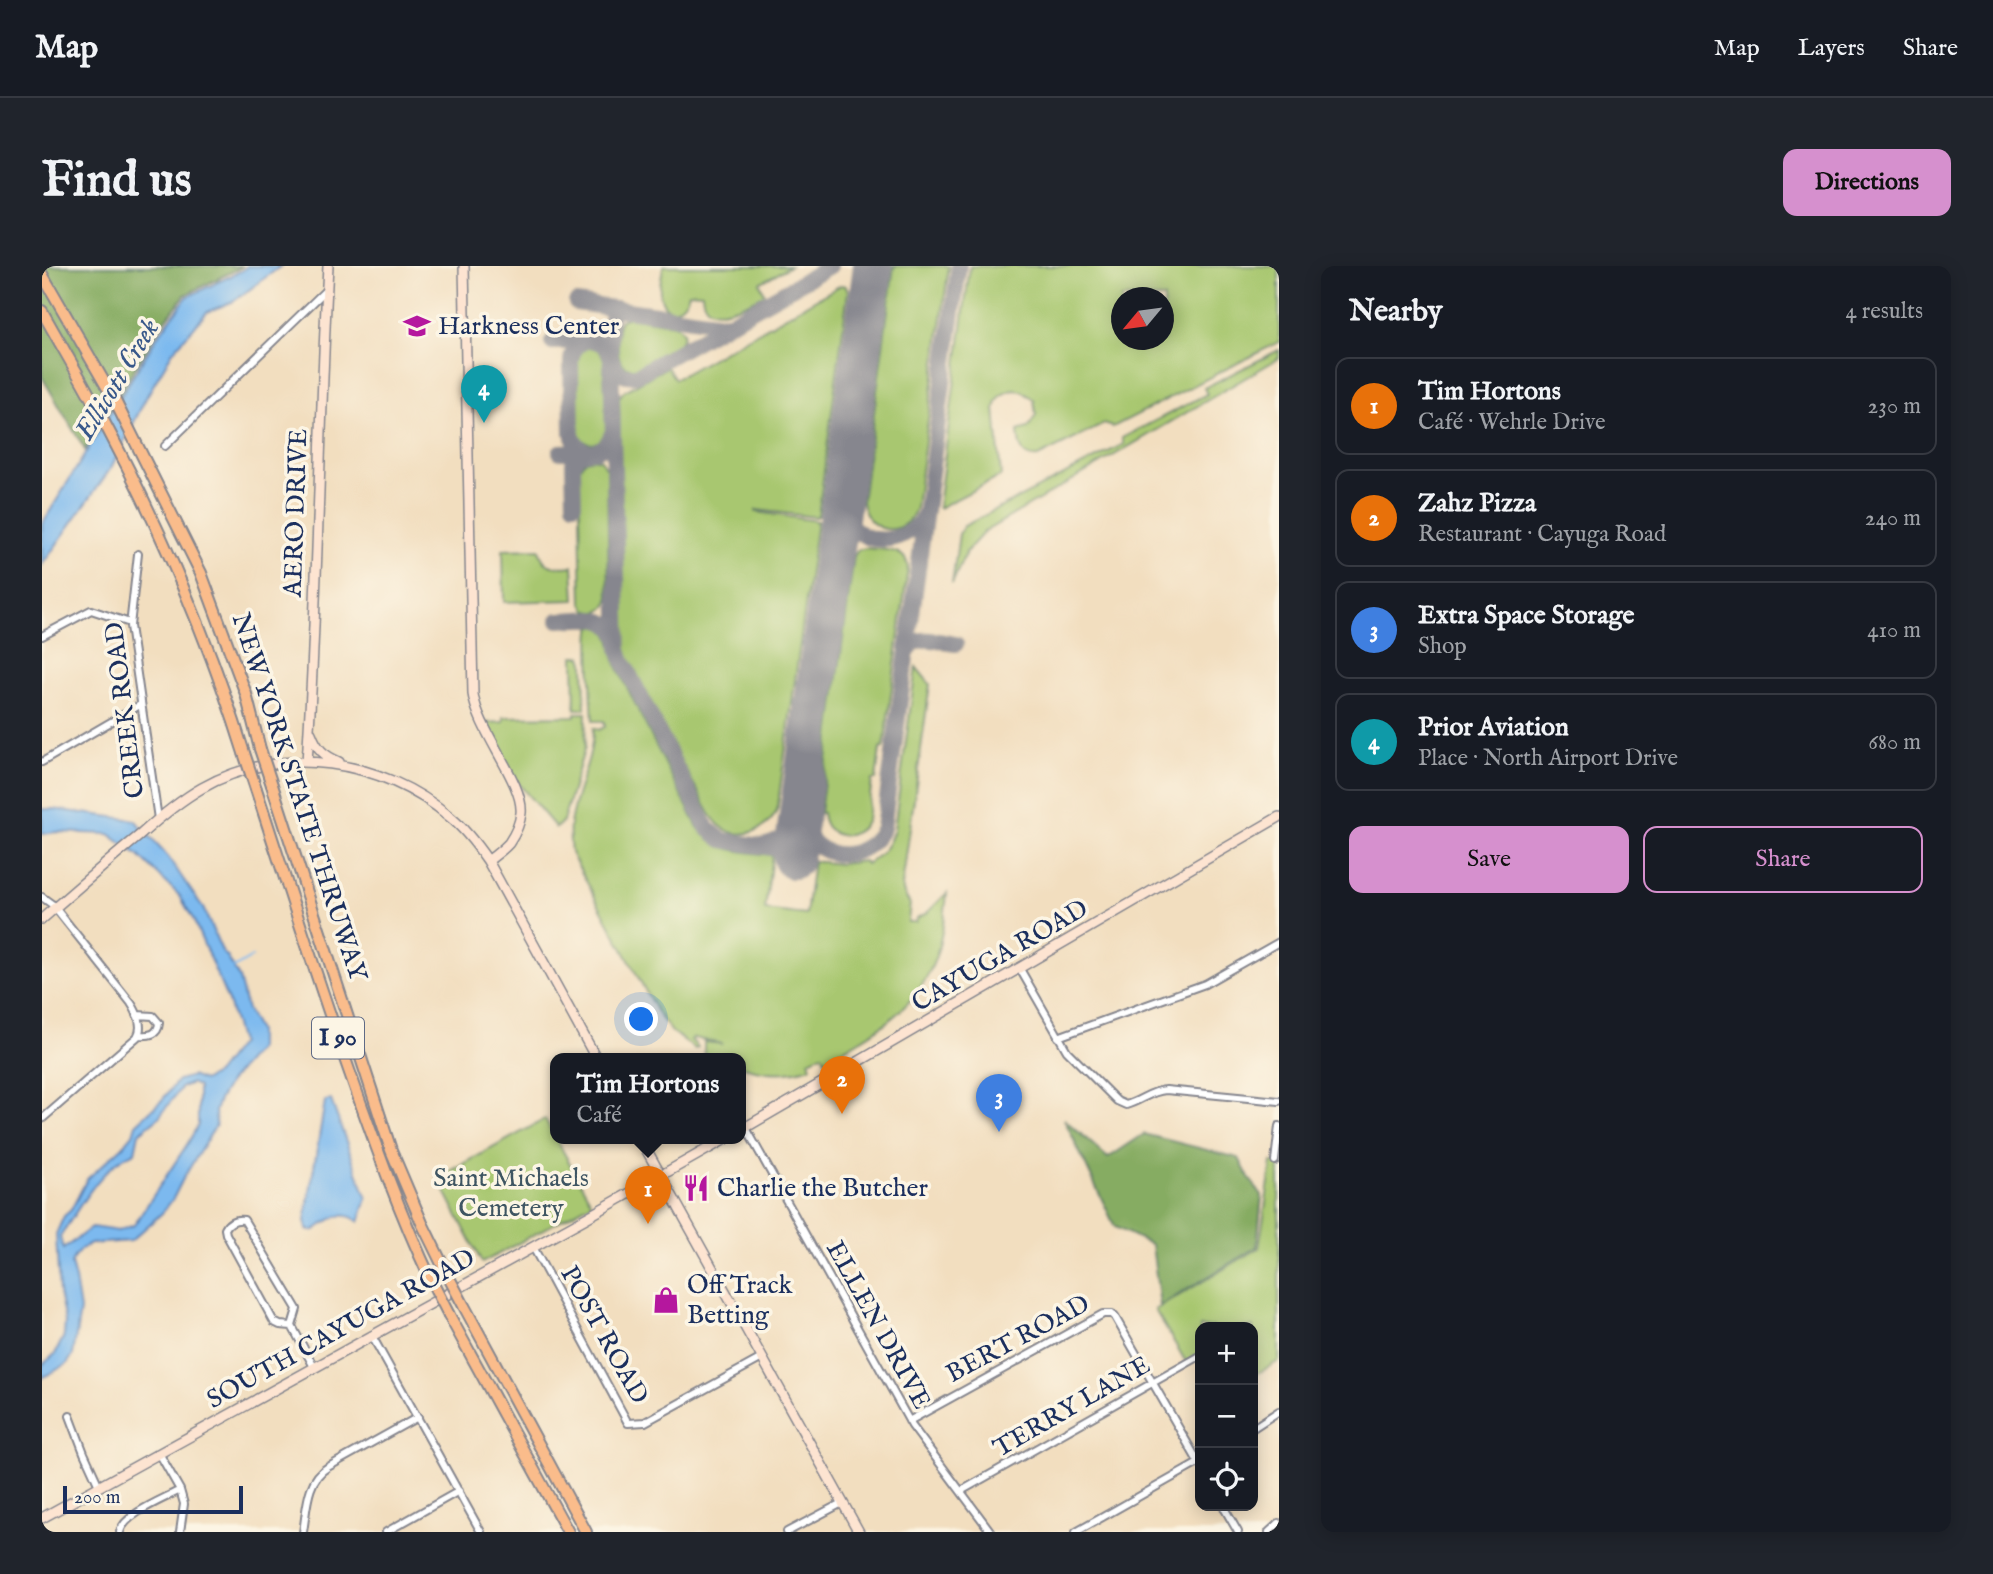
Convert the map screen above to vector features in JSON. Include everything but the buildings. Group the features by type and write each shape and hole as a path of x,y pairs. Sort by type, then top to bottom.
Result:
{"highway":[{"name":"NEW YORK STATE THRUWAY","path":"42,274 116,401 201,573 246,695 260,749 391,1150 422,1223 586,1532"},
{"name":"NEW YORK STATE THRUWAY","path":"42,311 120,452 179,576 226,696 330,1015 383,1169 411,1237 449,1315 568,1532"}],"street":[{"name":"AERO DRIVE","path":"307,762 319,531 319,433 328,266"},
{"path":"464,266 473,694 480,718 515,786 522,811 517,830 507,846 488,861"},
{"path":"165,446 327,289"},
{"name":"CREEK ROAD","path":"138,554 130,622 154,822"},
{"path":"42,636 91,610 130,622"},
{"path":"42,762 140,705"},
{"path":"309,727 315,744 325,756 386,778 421,795 468,834 488,861 593,1053"},
{"path":"42,919 154,822 205,786 262,765 294,761 353,768"},
{"name":"CAYUGA ROAD","path":"746,1127 1279,817"},
{"path":"42,897 55,907 131,1003 141,1030 139,1035 42,1119"},
{"path":"1058,1037 1205,984 1279,942"},
{"path":"1020,969 1067,1051 1117,1101 1126,1105 1137,1102 1150,1093 1166,1090 1279,1101"},
{"path":"137,1015 153,1016 159,1023 158,1030 153,1034 139,1035"},
{"path":"1275,1161 1279,1126"},
{"name":"ELLEN DRIVE","path":"746,1134 909,1420 991,1532"},
{"path":"643,1144 859,1532"},
{"path":"661,1177 717,1144"},
{"name":"SOUTH CAYUGA ROAD","path":"42,1518 661,1177"},
{"path":"292,1326 280,1325 274,1321 226,1234 227,1224 238,1219 244,1220 297,1309 292,1326 314,1367"},
{"name":"POST ROAD","path":"533,1247 628,1423 645,1422 762,1358"},
{"name":"BERT ROAD","path":"909,1420 1102,1314 1112,1314 1195,1454"},
{"path":"372,1336 481,1532"},
{"name":"TERRY LANE","path":"961,1491 1195,1359"},
{"path":"1258,1425 1279,1411"},
{"path":"70,1416 83,1453 99,1486"},
{"path":"303,1532 313,1482 322,1471 418,1417"},
{"path":"159,1453 180,1490 184,1504 180,1532"},
{"path":"1076,1532 1195,1466"},
{"path":"120,1532 129,1518 180,1490"},
{"path":"386,1532 459,1491"},
{"path":"787,1532 842,1503"},
{"path":"1226,1511 1238,1532"},
{"path":"1269,1532 1279,1523"}],"green space":[{"path":"42,266 243,266 185,295 158,330 85,450 42,377"},
{"path":"663,266 790,266 760,283 765,295 738,307 718,311 710,309 702,293 689,292 678,308 669,309 665,306 660,293"},
{"path":"894,266 949,266 916,508 904,525 887,529 878,527 871,521 862,502"},
{"path":"970,266 1279,266 1279,342 1113,427 1104,424 1038,457 1024,454 1018,431 1028,428 1036,415 1034,400 1022,391 1008,391 999,399 995,408 1001,476 939,508"},
{"path":"841,285 846,286 848,291 818,516 756,510 817,521 777,811 759,829 743,834 735,833 719,825 708,810 625,649 619,398 623,392 667,367 675,379"},
{"path":"629,317 676,325 683,332 682,340 651,362 632,368 625,366 620,360 617,334 621,320"},
{"path":"586,348 598,350 604,360 606,432 601,441 592,444 583,441 578,433 577,358"},
{"path":"1279,350 1279,358 984,532 966,552 952,584 959,534 964,526 1124,444 1122,438 1207,394 1204,388"},
{"path":"585,460 601,460 607,469 609,601 603,610 597,612 587,610 582,602 579,469"},
{"path":"865,548 898,553 907,561 908,568 884,747 880,749 876,780 872,780 867,820 856,832 841,835 828,829 820,813 854,556 858,550"},
{"path":"539,549 541,556 551,566 573,566 575,600 504,602 503,550"},
{"path":"592,627 602,628 609,637 617,666 697,826 704,835 730,849 772,855 765,910 806,915 813,861 840,864 864,861 866,864 884,850 894,829 916,667 930,684 902,886 910,904 908,922 916,922 917,918 927,913 947,893 944,923 937,953 919,990 907,1005 877,1029 825,1060 822,1054 809,1060 811,1067 767,1072 746,1067 746,1053 704,1053 704,1042 723,1044 694,1038 691,1040 698,1047 695,1049 672,1032 658,1014 571,853 572,813 590,753 593,728 598,730 605,727 604,721 593,721 590,643"},
{"path":"574,656 582,656 584,662 585,709 575,709"},
{"path":"575,713 586,713 585,747 563,821 556,828 517,782 486,723 504,722 504,717 575,716"},
{"name":"Saint Michaels Cemetery","path":"545,1119 550,1128 550,1144 559,1144 592,1203 482,1263 438,1178"},
{"path":"1064,1119 1108,1158 1144,1134 1239,1158 1262,1195 1257,1247 1160,1306 1152,1245 1115,1227"},
{"path":"1272,1162 1279,1163 1279,1361 1258,1373 1258,1322 1195,1322 1195,1356 1186,1362 1155,1310 1259,1248"}],"water":[{"path":"247,266 281,266 234,301 207,312 173,351 111,468 42,565 42,524 157,337 187,297"},
{"path":"42,809 135,820 168,857 203,908 223,953 239,978 247,1010 258,1031 258,1049 230,1081 215,1111 216,1125 162,1213 131,1241 91,1244 81,1249 74,1257 71,1264 80,1310 73,1355 67,1364 42,1378 42,1365 55,1354 64,1336 56,1234 64,1216 71,1210 87,1179 123,1146 133,1134 136,1124 162,1100 178,1080 192,1076 203,1081 216,1074 240,1043 228,1001 193,919 180,896 139,856 109,834 42,834","holes":["192,1083 198,1087 198,1125 134,1225 118,1231 92,1227 63,1249 60,1237 101,1177 123,1158 135,1152 139,1133 158,1118 182,1087"]},
{"path":"331,1100 367,1199 359,1222 346,1216 335,1217 313,1231 307,1229 305,1221 325,1101"}],"waterway":[{"path":"232,969 252,957"}],"taxiway":[{"path":"612,433 609,441 598,450 586,450 575,441 572,433 571,360 578,346 587,341 598,342 606,348 617,370 627,375 637,375 830,266"},
{"path":"802,792 803,825 812,841 822,849 832,853 856,852 876,839 883,828 959,266"},
{"path":"576,303 729,322"},
{"path":"617,308 610,323 619,650 707,828 722,840 773,848"},
{"path":"552,342 585,341"},
{"path":"560,452 588,451"},
{"path":"574,504 573,463 578,455 588,451"},
{"path":"843,486 847,519 865,536 876,539 899,537 919,523 925,513"},
{"path":"559,620 600,620 613,628 617,636"},
{"path":"908,652 911,646 922,640 956,644"},
{"path":"761,846 781,839 791,829 799,809"}],"runway":[{"path":"793,859 873,266"}],"place":[{"name":"Harkness Center","path":"417,326"},
{"name":"Prior Aviation","path":"484,423"},
{"name":"Zahz Pizza","path":"842,1114"},
{"name":"Extra Space Storage","path":"999,1132"},
{"name":"Charlie the Butcher","path":"696,1188"},
{"name":"Tim Hortons","path":"648,1224"},
{"name":"Off Track Betting","path":"666,1300"}],"water label":[{"name":"Ellicott Creek","path":"118,380"}]}
